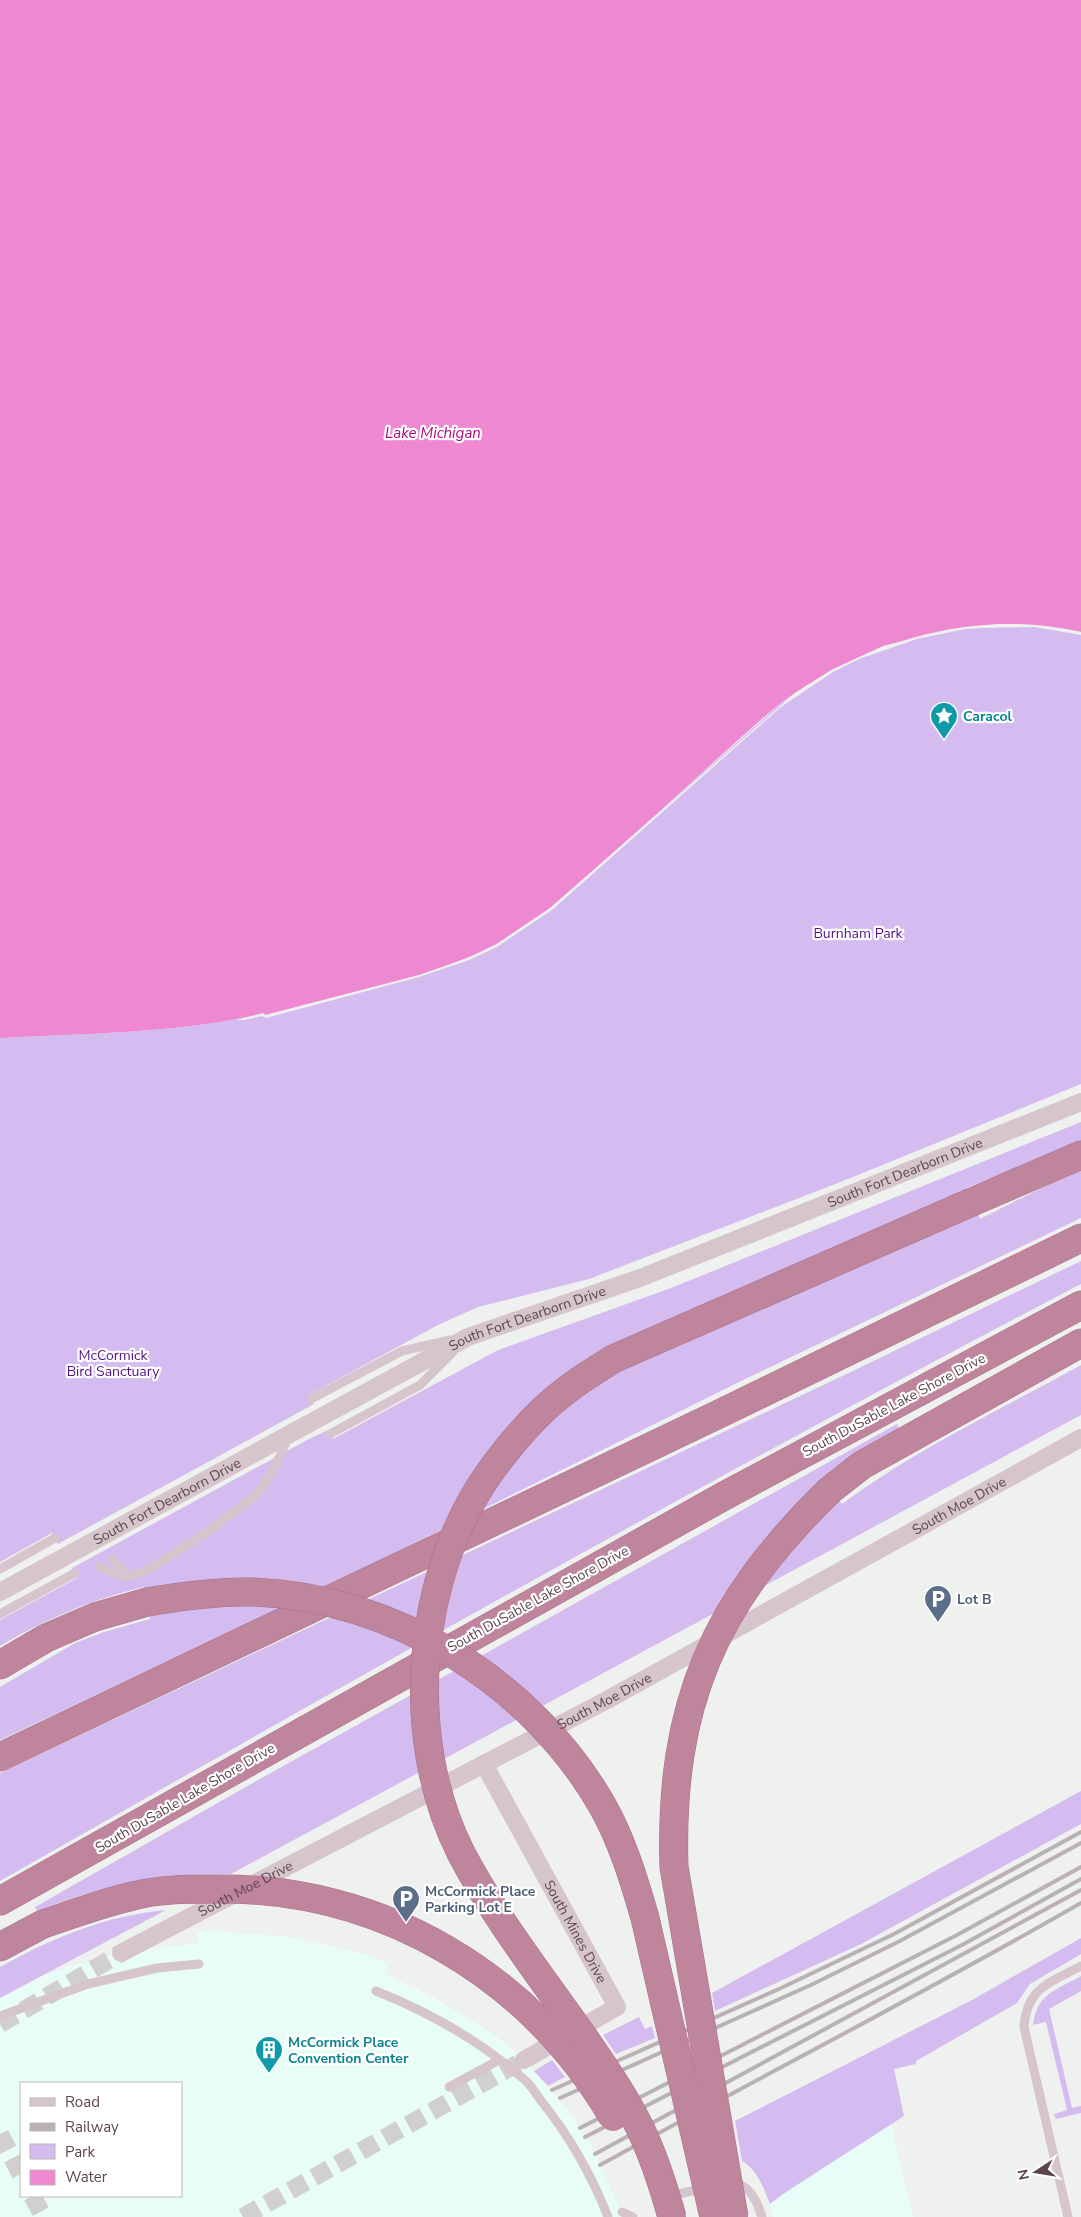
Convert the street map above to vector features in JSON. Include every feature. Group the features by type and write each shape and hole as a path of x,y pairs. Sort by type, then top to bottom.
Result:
{"highway":[{"path":"673,2206 623,2096 489,1900 460,1850 448,1820 429,1751 425,1683 426,1647 432,1609 444,1564 462,1522 489,1473 525,1429 566,1390 614,1359 1081,1156"},
{"path":"0,1757 762,1394 1081,1238"},
{"name":"South DuSable Lake Shore Drive","path":"0,1901 706,1505 1081,1305"},
{"path":"734,2217 675,1876 673,1823 676,1771 685,1722 700,1674 721,1627 746,1586 777,1545 830,1490 862,1465 1081,1343"},
{"path":"0,1665 46,1638 94,1617 147,1602 191,1595 253,1592 304,1599 352,1609 393,1624 437,1645 479,1671 512,1696 539,1722 567,1754 603,1807 633,1877 645,1918 714,2217"},
{"path":"0,1947 43,1924 134,1895 184,1889 254,1888 299,1894 360,1910 417,1933 462,1958 495,1982 532,2013 571,2055 599,2094 620,2130 644,2186 654,2217"}],"street":[{"name":"South Fort Dearborn Drive","path":"0,1592 468,1337 640,1278 1081,1102"},
{"name":"South Moe Drive","path":"121,1953 607,1700 1081,1438"},
{"name":"South Mines Drive","path":"484,1764 617,2007 524,2060"}],"lane":[{"path":"311,1399 402,1351 468,1337"},
{"path":"330,1434 420,1385 468,1337"},
{"path":"100,1566 110,1574 136,1575 162,1560 248,1501 262,1489 291,1434"},
{"path":"0,1569 55,1538"},
{"path":"113,1559 126,1576"},
{"path":"0,1614 75,1573"},
{"path":"0,2016 88,1984 157,1968 199,1964"},
{"path":"1068,2217 1024,2027 1028,2003 1035,1992 1081,1966"},
{"path":"376,1991 431,2014 499,2060 527,2082 562,2126 597,2190 608,2217"},
{"path":"449,2087 499,2060"},
{"path":"673,2206 732,2182 740,2183 749,2190 762,2217"},
{"path":"622,2212 633,2217"}],"shaded area":[{"name":"McCormick Place Convention Center","path":"219,1931 290,1937 365,1954 388,1964 384,1973 433,1997 492,2033 524,2060 573,2116 591,2145 624,2217 0,2217 0,1998 34,1979 64,1968 121,1953 198,1943 198,1932"},
{"path":"891,2123 913,2217 773,2217 770,2204"}],"green space":[{"name":"Burnham Park","path":"1035,625 1081,632 1081,1084 838,1183 589,1279 478,1307 438,1325 309,1395 314,1404 58,1544 52,1533 0,1562 0,1038 133,1032 199,1025 264,1013 265,1015 441,969 468,958 523,928 550,908 779,705 831,670 883,646 946,630"},
{"path":"1081,1122 1081,1142 966,1188 980,1219 1081,1168 1081,1218 739,1382 338,1581 0,1740 0,1687 75,1643 104,1632 150,1619 144,1587 106,1597 70,1611 34,1627 0,1646 0,1620 77,1578 72,1568 309,1439 328,1430 333,1439 498,1350 671,1288"},
{"path":"1081,1261 1081,1284 673,1503 0,1881 0,1773 836,1379"},
{"path":"1081,1365 1081,1415 231,1874 181,1876 132,1883 60,1902 37,1911 35,1907 251,1784 897,1424 899,1428 854,1454 821,1479 842,1504 899,1465"},
{"path":"1081,1791 1081,1824 861,1944 715,2011 712,1993"},
{"path":"166,1910 0,1998 0,1967 19,1956 101,1923 123,1917"},
{"path":"1081,1938 1081,1954 1030,1984 1017,2003 916,2061 916,2064 894,2069 904,2116 770,2204 756,2174 742,2161 735,2121 972,2000"},
{"path":"1081,1976 1081,1991 1049,2009 1072,2108 1081,2106 1081,2113 1056,2119 1054,2114 1067,2110 1046,2022 1033,2025 1035,2014 1043,1999"},
{"path":"639,2017 645,2029 652,2026 655,2038 616,2054 603,2035"},
{"path":"552,2060 565,2077 548,2086 534,2071"}],"water":[{"name":"Lake Michigan","path":"0,0 1081,0 1081,632 1044,626 1006,624 969,626 932,633 896,643 827,673 786,699 769,713 544,913 493,946 462,960 397,982 265,1016 264,1013 199,1025 133,1032 0,1038"}],"pier":[{"path":"1001,624 1035,625 1081,632 1081,635 1035,627 970,628 917,639 859,659 833,672 781,707 552,910 497,947 469,960 419,977 266,1018 262,1016 236,1020 264,1013 265,1015 419,975 468,958 495,945 550,908 794,694 831,670 883,646 946,630"}],"tunnel":[{"path":"0,2024 121,1953"},
{"path":"243,2217 524,2060"},
{"path":"0,2134 20,2173"},
{"path":"33,2197 44,2217"}],"railway":[{"path":"552,2090 779,1989 894,1934 1081,1832"},
{"path":"560,2098 813,1984 898,1942 1081,1843"},
{"path":"580,2128 957,1935 1081,1867"},
{"path":"585,2137 962,1945 1081,1879"},
{"path":"595,2154 1081,1890"},
{"path":"600,2165 962,1970 1081,1903"}],"place":[{"name":"Caracol","path":"944,740"},
{"name":"Lot B","path":"938,1623"},
{"name":"McCormick Place Parking Lot E","path":"406,1923"},
{"name":"McCormick Place Convention Center","path":"269,2074"}],"park label":[{"name":"McCormick Bird Sanctuary","path":"113,1364"}]}
